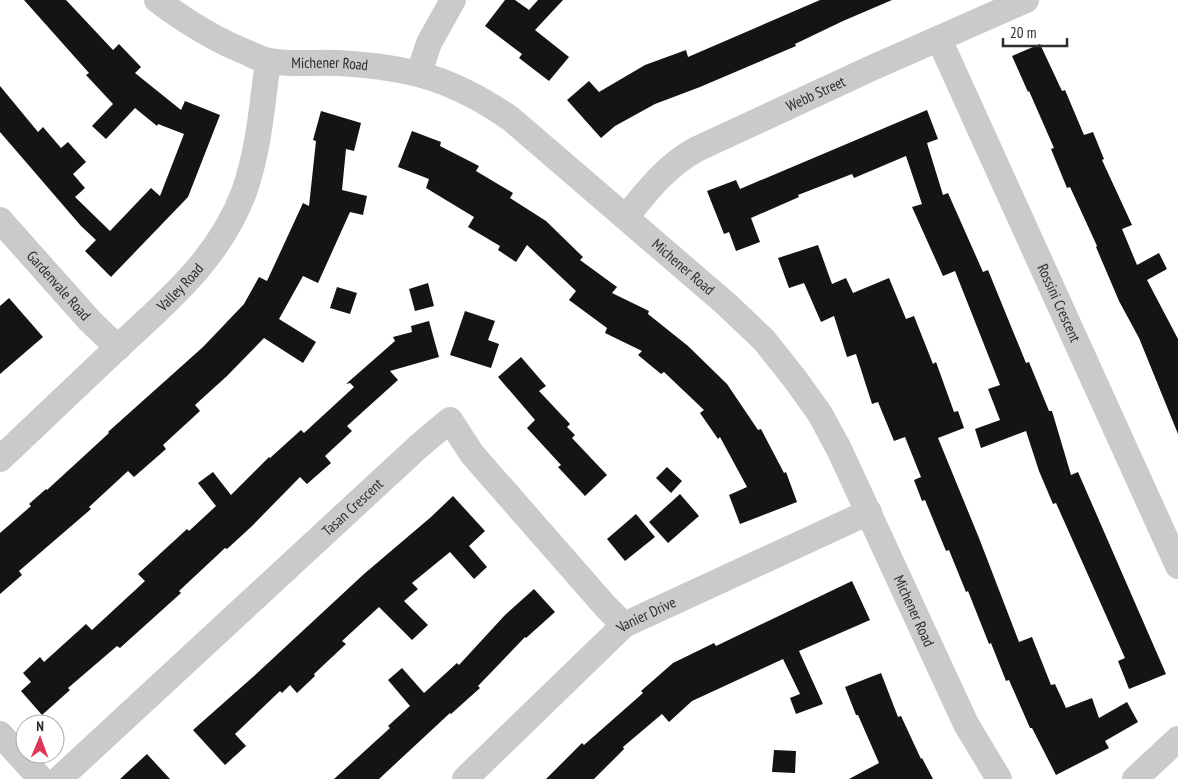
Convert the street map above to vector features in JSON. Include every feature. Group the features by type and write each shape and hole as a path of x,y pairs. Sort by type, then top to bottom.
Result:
{"street":[{"name":"Michener Road","path":"157,0 202,32 232,47 268,61 338,63 419,73 454,86 485,101 511,119 725,303 769,347 820,414 869,512 966,724 999,779"},
{"path":"419,73 429,43 453,0"},
{"name":"Webb Street","path":"626,217 667,170 681,158 874,67 1026,0"},
{"name":"Rossini Crescent","path":"939,39 1178,566"},
{"name":"Valley Road","path":"0,459 180,290 209,256 229,224 244,192 254,159 268,61"},
{"name":"Gardenvale Road","path":"0,220 90,321 118,348"},
{"name":"Tasan Crescent","path":"59,779 397,466 450,420 472,454 624,625"},
{"name":"Vanier Drive","path":"465,779 624,625 869,512"},
{"path":"0,734 41,779"},
{"path":"1135,779 1178,739"}],"building":[{"path":"24,0 66,0 113,50 119,44 141,67 135,73 181,110 185,101 220,115 188,197 111,277 85,251 96,240 81,226 0,132 0,86 38,132 43,127 61,148 68,142 86,162 73,174 85,188 75,197 110,231 151,188 160,196 184,134 158,124 157,126 135,108 106,139 92,126 113,104 86,75 89,73"},
{"path":"505,0 515,0 529,10 538,0 563,0 535,30 569,57 549,81 519,58 522,54 485,26"},
{"path":"820,0 892,0 795,44 796,46 655,104 615,126 601,138 567,100 589,81 599,92 645,65 686,50 688,57"},
{"path":"1040,44 1062,91 1065,90 1084,135 1093,132 1104,159 1102,160 1132,225 1122,229 1137,265 1159,253 1167,269 1147,280 1178,339 1178,434 1139,338 1119,301 1097,246 1070,187 1067,188 1051,149 1054,148 1012,56"},
{"path":"927,110 938,139 927,143 943,195 948,193 983,272 988,270 1026,363 1029,362 1049,411 1052,411 1071,475 1078,472 1166,674 1129,689 1118,661 1125,658 1056,503 1053,504 1039,471 1026,431 981,448 975,429 1000,420 988,389 1000,385 955,271 943,276 912,207 922,204 906,156 854,178 852,174 798,195 799,197 751,218 760,242 736,251 729,232 724,234 707,191 736,180 740,189"},
{"path":"321,111 361,123 354,151 346,149 342,190 367,196 363,215 350,212 318,283 303,276 279,319 316,342 303,363 264,338 195,405 200,411 163,445 166,449 134,477 128,471 89,507 91,509 19,571 22,575 0,594 0,533 31,506 29,504 47,490 108,432 203,347 244,304 259,277 267,281 303,203 309,206 316,141 313,140"},
{"path":"412,131 441,142 440,146 479,166 476,171 513,193 510,198 546,221 583,257 580,260 617,287 612,293 649,311 648,314 688,346 727,384 758,430 761,429 784,473 786,472 797,502 740,524 729,495 747,487 720,437 718,439 700,413 704,410 664,372 661,374 638,355 642,351 605,333 607,328 569,300 576,291 527,245 516,262 498,250 500,246 468,227 474,217 426,188 429,179 398,167"},
{"path":"818,245 832,284 846,278 853,293 889,278 906,319 914,316 933,364 936,362 954,412 958,411 964,428 938,438 1019,642 1032,637 1051,685 1055,684 1066,708 1092,698 1099,718 1127,702 1138,722 1105,741 1109,748 1056,775 1032,728 1030,728 1009,680 1006,681 949,550 946,551 925,500 922,501 914,480 921,477 905,437 894,441 878,402 872,404 856,354 847,357 834,316 821,322 804,283 789,288 778,258"},
{"path":"428,283 434,306 415,311 409,289"},
{"path":"337,287 357,293 350,314 330,308"},
{"path":"9,298 43,337 0,374 0,306"},
{"path":"465,311 495,321 488,340 499,344 491,368 450,355"},
{"path":"429,321 439,357 390,371 398,380 347,426 352,431 325,456 331,463 307,484 300,477 251,527 227,549 225,548 179,591 181,593 120,648 117,646 68,688 70,690 41,714 21,691 31,682 23,673 40,657 44,662 86,624 92,630 145,581 138,574 187,529 189,531 216,506 198,483 213,472 231,495 269,457 301,430 304,433 354,387 350,383 346,384 395,341 393,337 412,332 411,326"},
{"path":"521,357 546,386 539,391 570,424 567,427 575,435 572,438 607,475 585,496 558,467 561,465 527,428 535,420 498,377"},
{"path":"667,467 682,481 671,493 656,478"},
{"path":"680,494 699,516 668,543 649,522"},
{"path":"453,496 485,531 469,546 487,567 474,579 450,552 412,583 418,589 404,601 428,625 412,640 379,607 342,641 346,644 297,693 290,685 282,693 280,691 235,734 246,746 225,765 193,730 364,574"},
{"path":"636,514 655,537 625,561 607,539"},
{"path":"852,581 870,620 799,651 823,704 796,714 790,698 800,694 783,659 692,701 669,722 662,714 623,747 624,749 594,779 546,779 582,743 584,745 643,693 641,691 673,663 714,643 716,646"},
{"path":"534,589 555,612 525,637 478,686 480,688 450,713 379,779 334,779 390,728 388,726 410,706 388,680 402,668 424,693 457,663 459,665 505,615"},
{"path":"881,673 898,717 901,716 921,759 933,779 849,779 879,763 845,687"},
{"path":"774,750 796,751 795,773 772,772"},
{"path":"147,754 170,779 120,779"}]}
